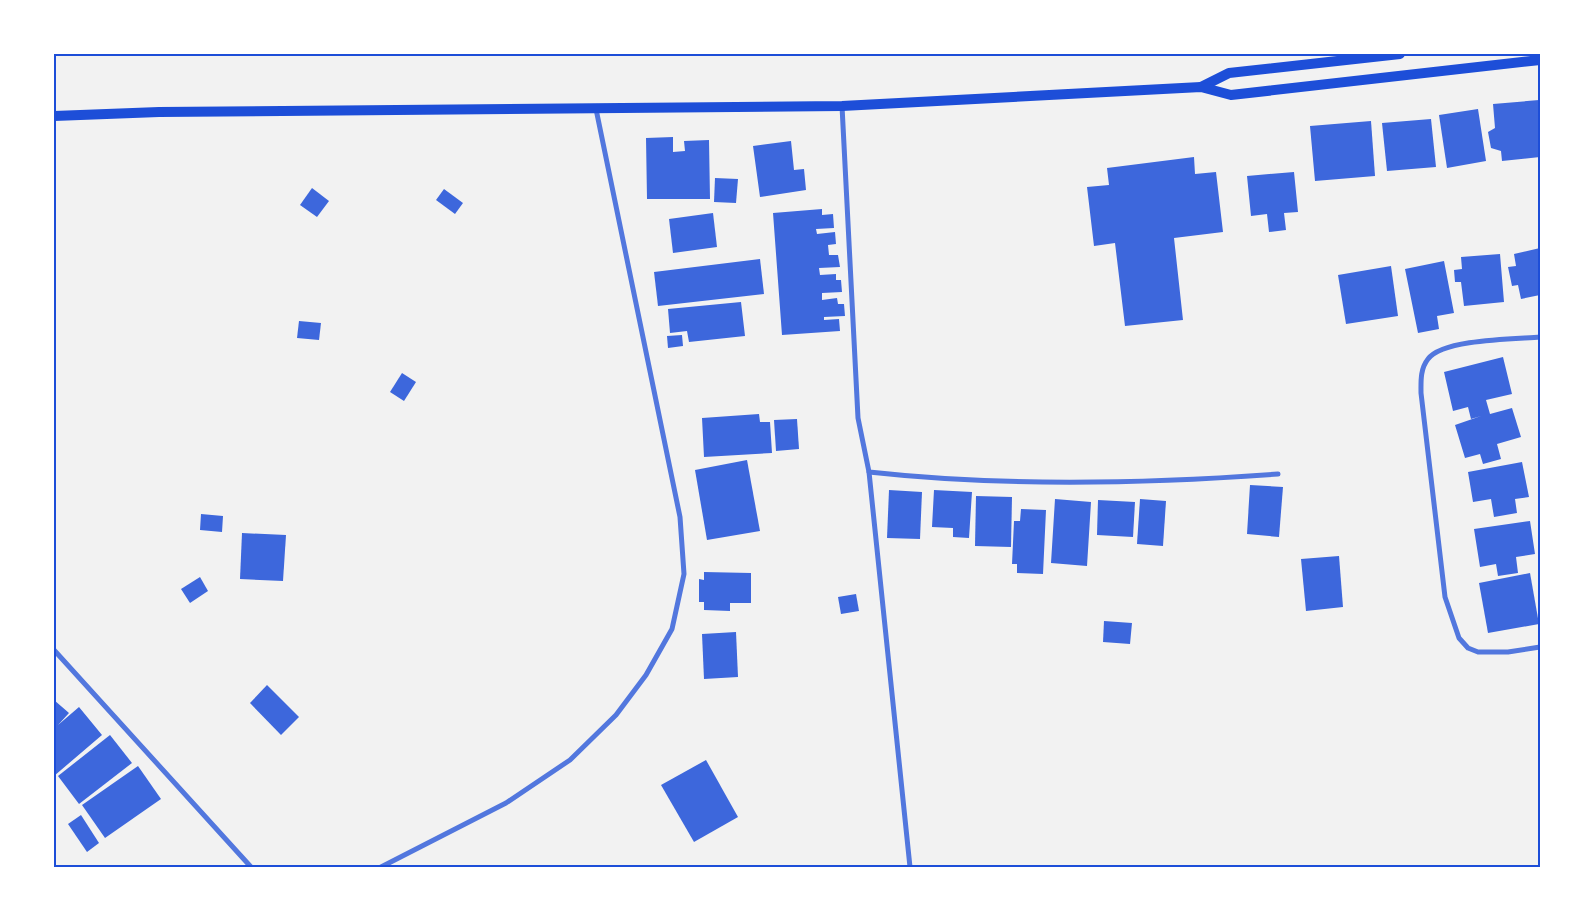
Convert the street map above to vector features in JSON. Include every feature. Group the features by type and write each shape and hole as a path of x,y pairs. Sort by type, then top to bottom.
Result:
{"main road":[{"path":"1201,87 1229,73 1400,54"},
{"path":"54,116 159,112 842,106 1201,87 1231,95 1540,60"}],"street":[{"path":"842,106 858,418 869,472 910,867"},
{"path":"381,867 506,803 570,760 616,715 646,675 672,629 684,574 680,517 596,109"},
{"path":"1540,337 1464,345 1437,351 1430,357 1423,368 1421,393 1445,597 1459,638 1468,648 1478,652 1499,653 1540,647"},
{"path":"869,472 1077,484 1278,474"},
{"path":"54,650 251,867"}],"building":[{"path":"1539,100 1540,157 1502,161 1501,151 1491,148 1488,132 1495,128 1493,104"},
{"path":"1478,109 1486,161 1447,168 1439,115"},
{"path":"1431,119 1436,167 1387,171 1382,123"},
{"path":"1371,121 1375,176 1315,181 1310,126"},
{"path":"673,137 673,152 685,151 684,141 709,140 710,199 647,199 646,138"},
{"path":"791,141 794,170 804,169 806,190 760,197 753,146"},
{"path":"1194,157 1195,174 1216,172 1223,232 1174,238 1183,320 1125,326 1115,243 1094,246 1087,187 1109,185 1107,168"},
{"path":"1294,172 1298,212 1284,213 1286,230 1269,232 1267,214 1251,216 1247,176"},
{"path":"715,178 738,179 736,203 714,202"},
{"path":"312,188 329,201 317,217 300,205"},
{"path":"444,189 463,203 455,214 436,200"},
{"path":"822,209 822,215 833,214 834,228 816,229 817,234 835,232 836,244 828,245 829,255 838,255 840,267 819,268 820,275 836,274 836,280 841,280 842,292 822,293 822,300 837,298 838,304 844,304 845,316 824,317 824,320 839,319 840,331 782,335 773,213"},
{"path":"713,213 717,247 673,253 669,219"},
{"path":"1540,248 1540,295 1521,299 1518,285 1512,286 1508,267 1516,266 1514,254"},
{"path":"1500,254 1504,302 1464,306 1461,282 1455,282 1454,270 1462,269 1461,257"},
{"path":"760,259 764,294 658,306 654,272"},
{"path":"1444,261 1454,313 1437,316 1439,329 1418,333 1405,269"},
{"path":"1391,266 1398,316 1346,324 1338,275"},
{"path":"741,302 745,336 689,342 687,331 670,333 668,309"},
{"path":"299,321 321,323 319,340 297,338"},
{"path":"682,335 683,346 668,348 667,336"},
{"path":"1503,357 1512,394 1486,400 1490,414 1512,408 1521,437 1497,444 1501,459 1483,464 1480,454 1465,458 1455,425 1481,416 1471,419 1468,407 1453,411 1444,372"},
{"path":"402,373 416,382 404,401 390,392"},
{"path":"759,414 760,422 770,422 772,453 704,457 702,418"},
{"path":"797,419 799,449 776,451 774,420"},
{"path":"747,460 760,531 707,540 695,470"},
{"path":"1522,462 1529,497 1515,499 1517,513 1494,517 1491,499 1473,502 1468,472"},
{"path":"1250,485 1283,487 1279,537 1247,534"},
{"path":"889,490 922,492 920,539 887,538"},
{"path":"934,490 972,492 969,538 953,537 953,528 932,527"},
{"path":"976,496 1012,497 1011,547 975,546"},
{"path":"1055,499 1091,502 1087,566 1051,563"},
{"path":"1140,499 1166,501 1163,546 1137,544"},
{"path":"1098,500 1135,502 1133,537 1097,535"},
{"path":"1021,509 1046,510 1043,574 1017,573 1017,564 1012,564 1014,521 1020,521"},
{"path":"201,514 223,516 222,532 200,530"},
{"path":"1530,521 1535,554 1516,557 1518,573 1498,576 1496,564 1480,567 1474,529"},
{"path":"242,533 286,535 283,581 240,579"},
{"path":"1339,556 1343,607 1306,611 1301,559"},
{"path":"704,572 751,573 751,603 730,603 730,611 704,610 704,602 699,602 699,579 704,580"},
{"path":"1530,573 1539,624 1488,633 1479,583"},
{"path":"200,577 208,591 190,603 181,589"},
{"path":"856,594 859,611 841,614 838,597"},
{"path":"1104,621 1132,623 1130,644 1103,642"},
{"path":"736,632 738,677 704,679 702,634"},
{"path":"267,685 299,717 281,735 250,703"},
{"path":"54,700 69,713 58,725 79,707 102,735 54,776"},
{"path":"110,735 132,763 79,804 58,776"},
{"path":"706,760 738,817 694,842 661,785"},
{"path":"138,766 161,799 105,838 82,805"},
{"path":"81,815 99,843 87,852 68,824"}]}
